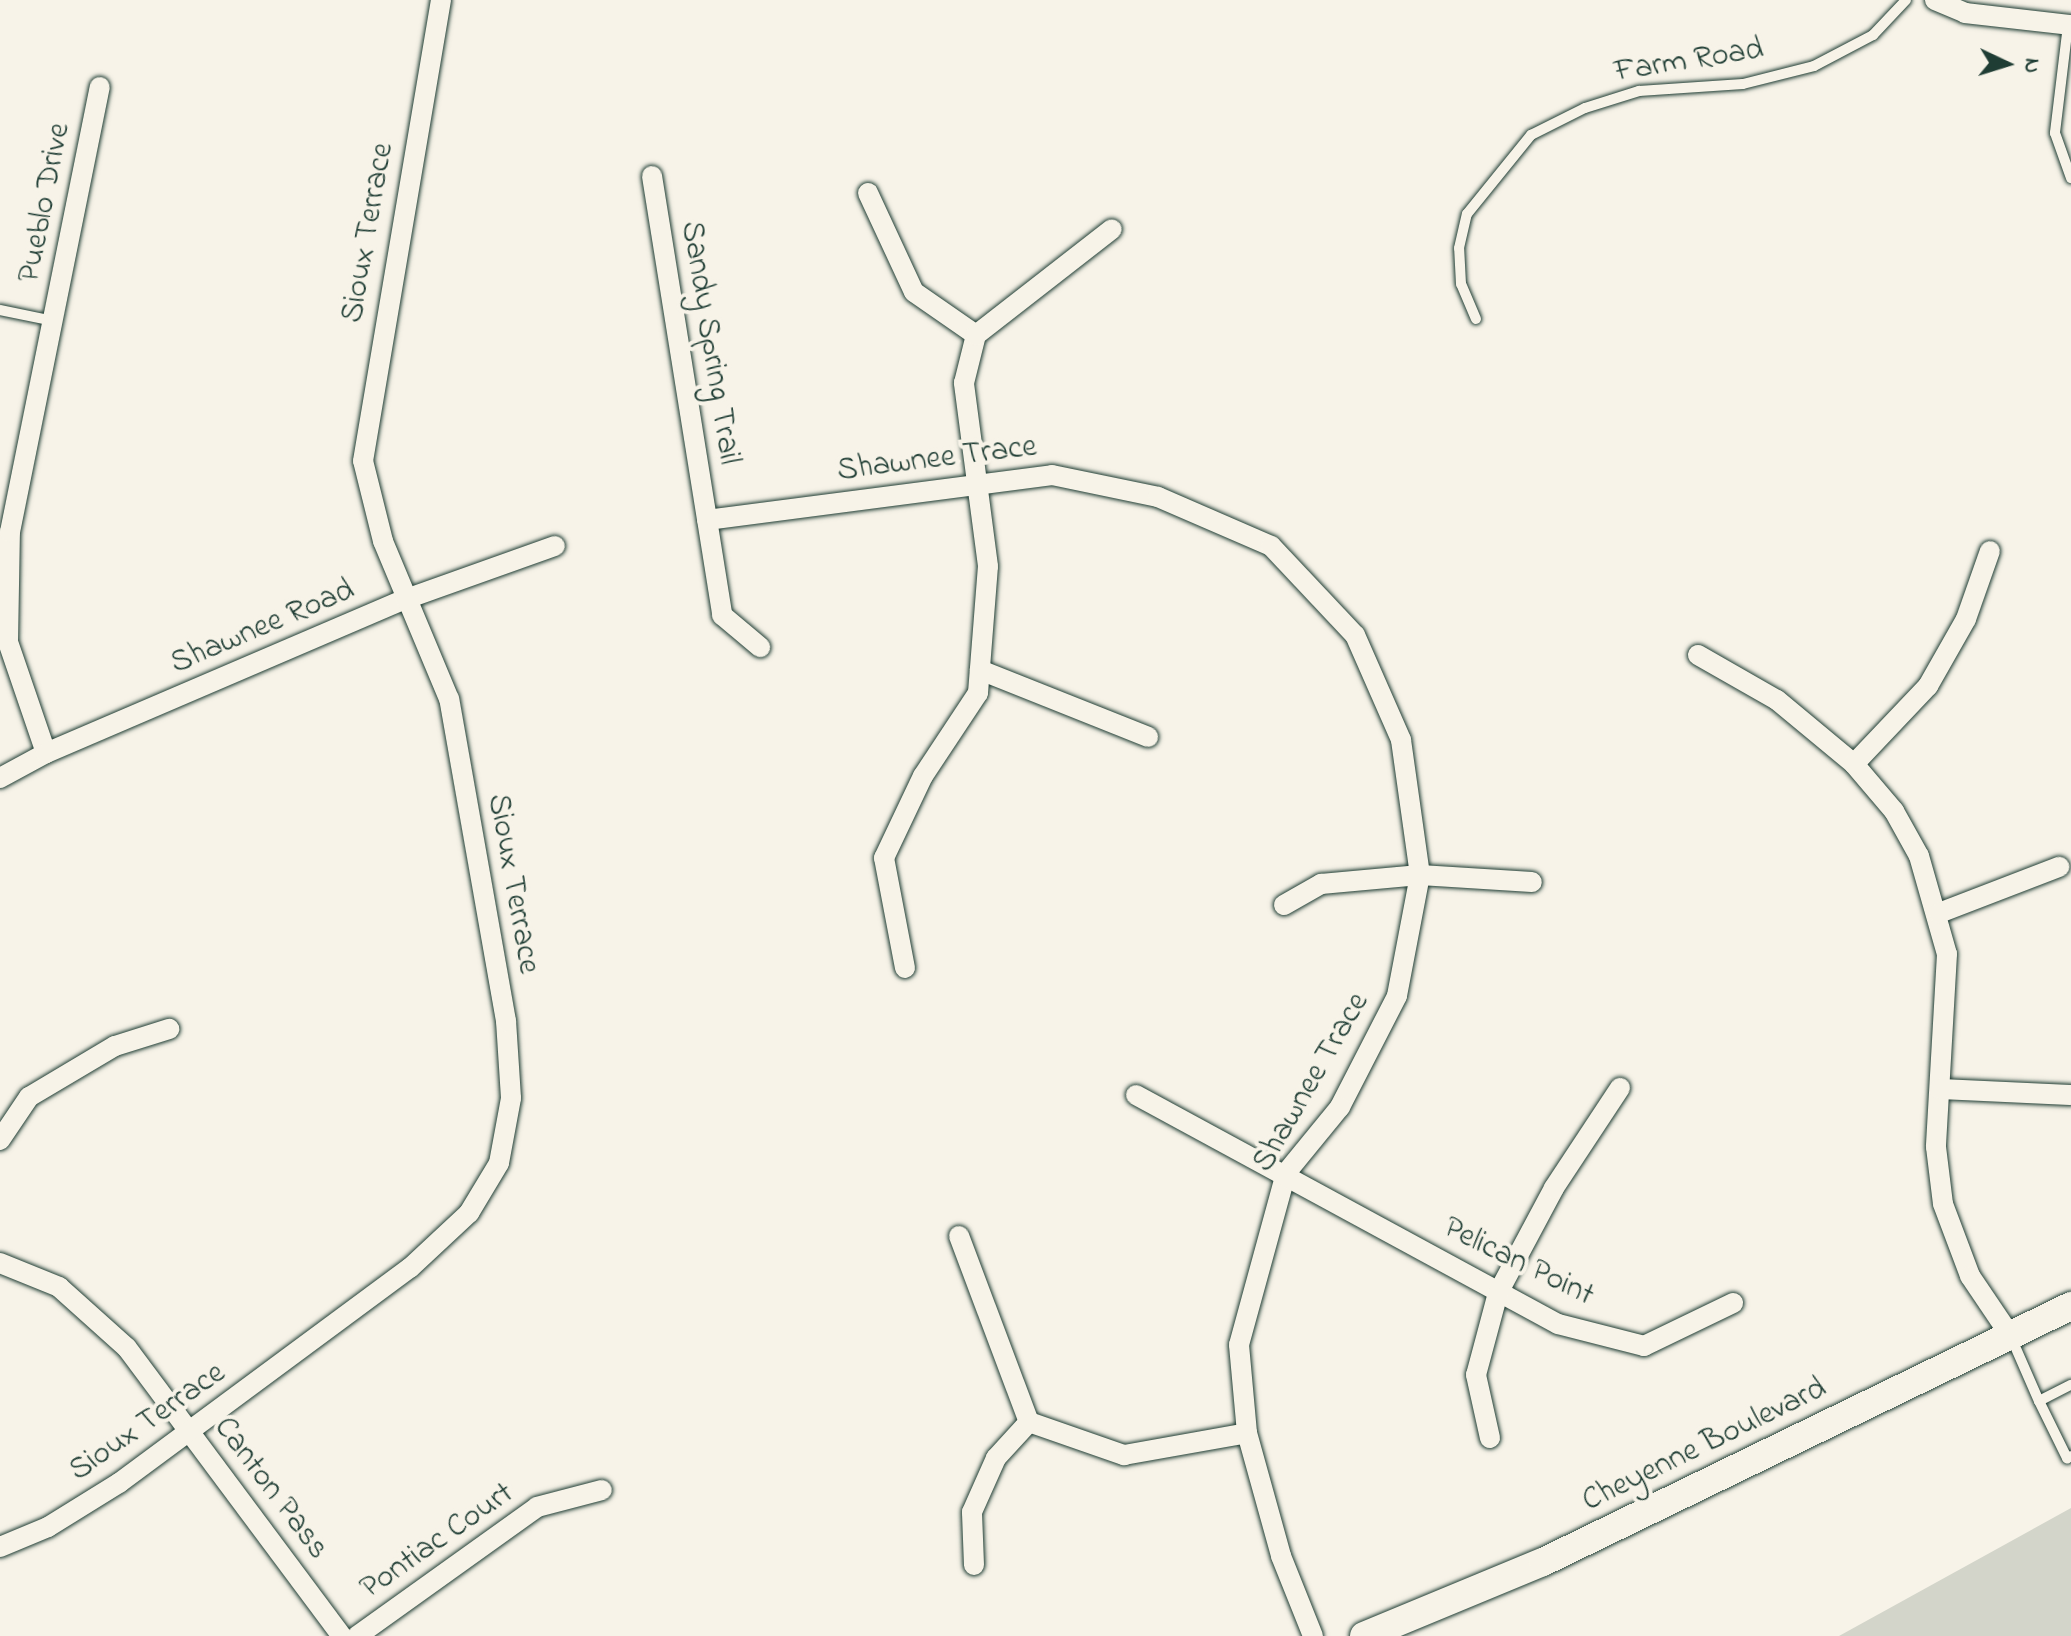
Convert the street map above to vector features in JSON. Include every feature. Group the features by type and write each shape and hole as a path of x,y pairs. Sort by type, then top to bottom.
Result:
{"street":[{"name":"Sioux Terrace","path":"0,1547 48,1527 191,1433 410,1268 469,1213 499,1163 511,1098 506,1021 449,699 383,541 363,461 441,0"},
{"path":"1935,0 1965,13 2070,25"},
{"name":"Pueblo Drive","path":"46,753 25,700 9,627 10,532 100,87"},
{"name":"Sandy Spring Trail","path":"652,176 722,615 760,647"},
{"path":"868,193 914,292 976,335"},
{"path":"905,968 884,858 923,776 978,693 988,566 964,383 976,335 1112,229"},
{"name":"Shawnee Trace","path":"707,520 1052,475 1158,497 1271,546 1355,635 1401,740 1420,875 1397,996 1340,1107 1286,1173 1239,1345 1247,1433 1281,1556 1313,1636"},
{"name":"Shawnee Road","path":"0,778 46,753 406,599 555,546"},
{"path":"1854,764 1928,686 1966,619 1990,551"},
{"path":"1698,655 1777,700 1854,764 1911,838 1939,913 1948,973 1936,1147 1943,1204 1964,1265 2010,1335"},
{"path":"980,670 1148,737"},
{"path":"1939,913 2059,867"},
{"path":"1284,905 1321,884 1420,875 1532,882"},
{"path":"0,1140 29,1097 115,1046 169,1029"},
{"path":"1490,1438 1476,1375 1498,1293 1554,1188 1620,1088"},
{"path":"1940,1089 2071,1095"},
{"name":"Pelican Point","path":"1136,1095 1286,1173 1558,1324 1644,1346 1733,1303"},
{"path":"959,1236 1029,1422"},
{"name":"Canton Pass","path":"0,1263 59,1287 127,1348 342,1636"},
{"name":"Cheyenne Boulevard","path":"1364,1636 1543,1562 2071,1306"},
{"path":"1029,1422 1124,1455 1247,1433"},
{"path":"974,1565 972,1512 996,1458 1029,1422"},
{"name":"Pontiac Court","path":"357,1636 537,1507 602,1490"}],"lane":[{"name":"Farm Road","path":"1476,319 1461,284 1459,248 1467,214 1531,135 1585,108 1639,91 1743,84 1814,66 1873,35 1906,0"},
{"path":"2070,25 2055,133 2071,178"},
{"path":"0,310 53,321"},
{"path":"2010,1335 2067,1458 2071,1456"},
{"path":"2039,1401 2071,1385"}],"shaded area":[{"path":"2071,1508 2071,1636 1839,1636"}]}
